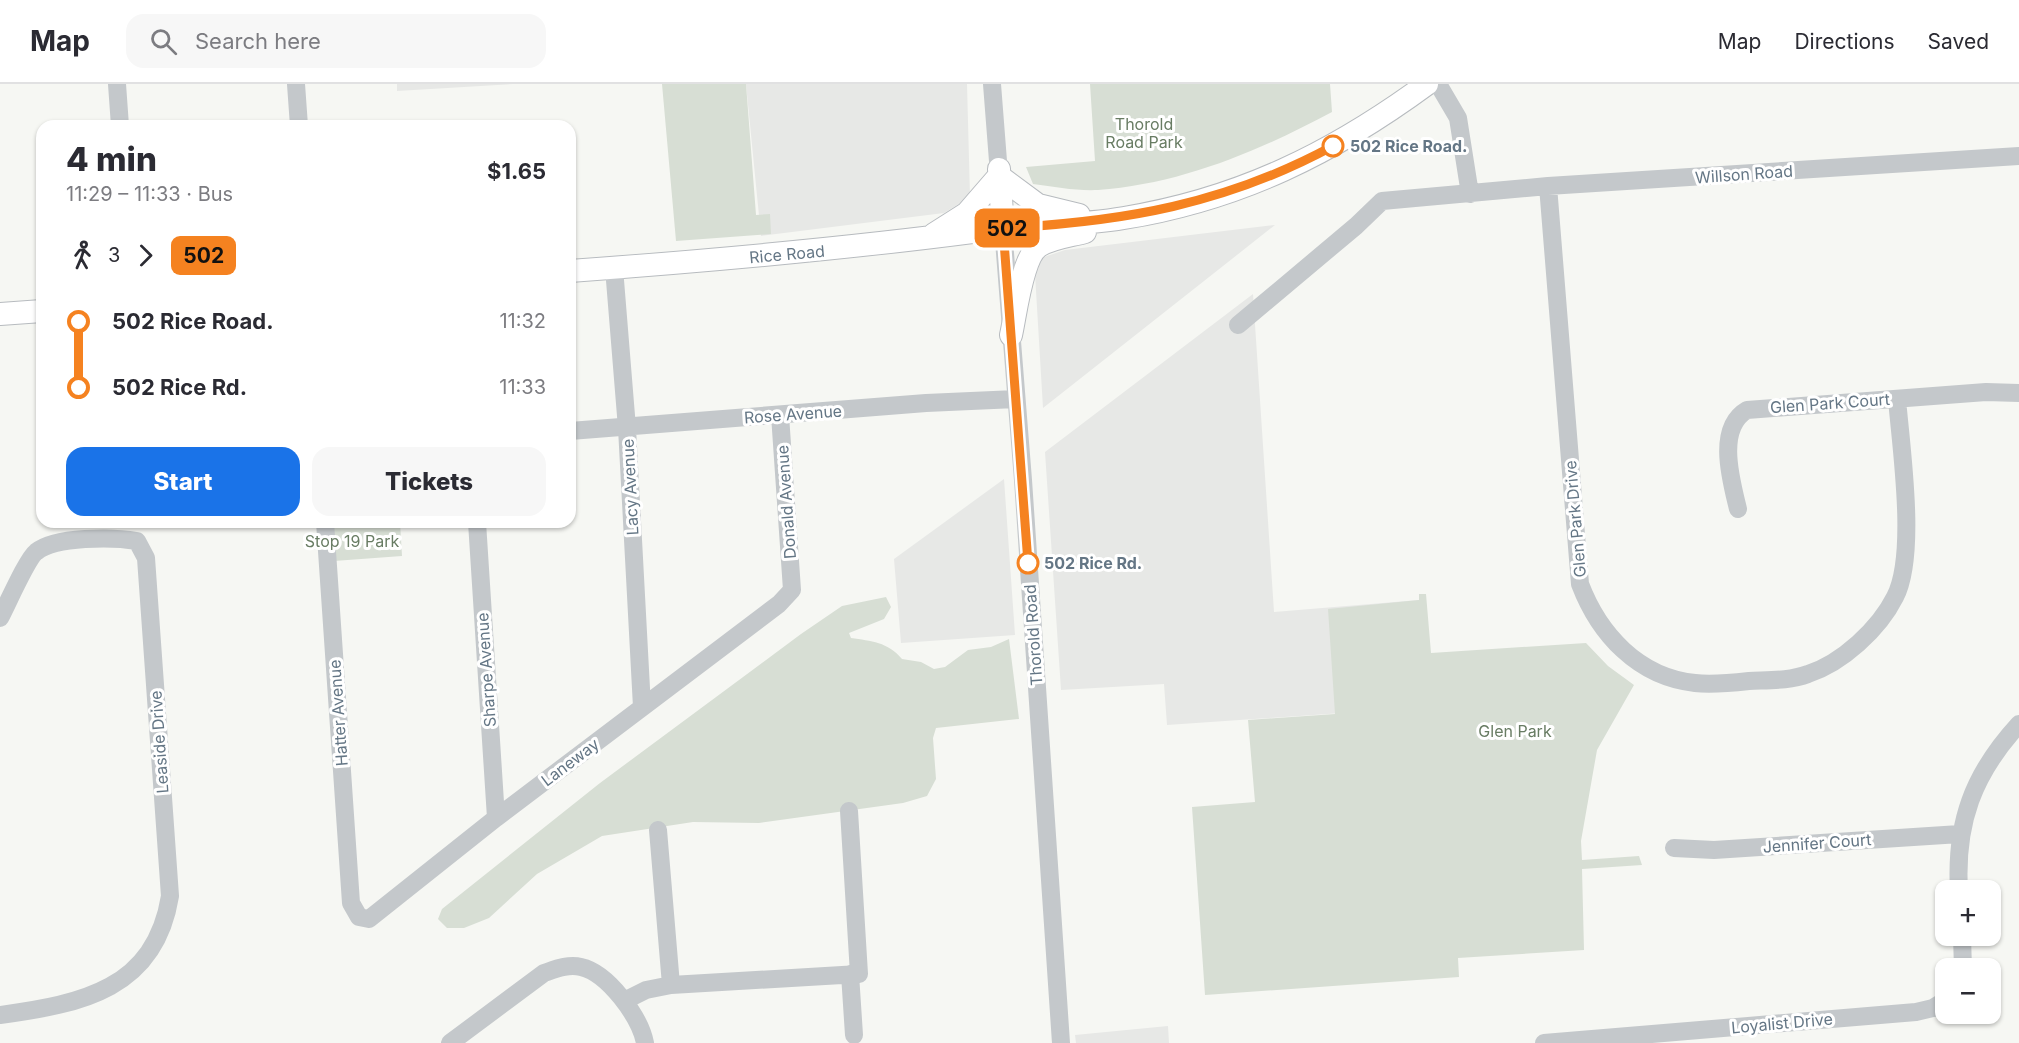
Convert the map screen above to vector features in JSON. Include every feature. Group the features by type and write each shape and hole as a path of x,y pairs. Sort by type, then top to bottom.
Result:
{"main road":[{"path":"1011,335 1024,268 1032,252 1040,245 1122,218 1196,203 1301,164 1353,135 1427,84"},
{"path":"928,238 967,213 999,168 1044,207 1072,214 1122,218"},
{"name":"Thorold Road","path":"999,168 1003,228"},
{"name":"Rice Road","path":"576,271 816,252 1003,228 1122,218"},
{"path":"0,314 36,311"}],"street":[{"path":"117,84 120,120"},
{"path":"296,84 299,120"},
{"name":"Thorold Road","path":"993,84 999,168"},
{"path":"1438,84 1458,118 1470,194"},
{"name":"Willson Road","path":"1239,325 1356,226 1382,201 1548,186 2019,156"},
{"name":"Glen Park Drive","path":"1548,186 1580,584 1588,605 1606,633 1630,657 1649,669 1670,678 1709,684 1793,678 1829,664 1875,626 1896,596 1906,561 1898,399"},
{"name":"Thorold Road","path":"1003,228 1061,1043"},
{"name":"Lacy Avenue","path":"614,268 627,428 642,707"},
{"name":"Glen Park Court","path":"1738,508 1730,469 1730,439 1733,424 1743,413 1756,409 2019,393"},
{"name":"Rose Avenue","path":"576,431 780,414 1016,399"},
{"name":"Donald Avenue","path":"780,414 792,590"},
{"name":"Hatter Avenue","path":"326,528 351,903"},
{"name":"Sharpe Avenue","path":"477,528 496,818"},
{"name":"Leaside Drive","path":"0,618 35,552 56,543 114,537 137,541 146,558 170,896 166,923 156,945 143,962 108,988 56,1008 0,1016"},
{"name":"Laneway","path":"351,903 359,918 369,919 496,818 779,604 792,590"},
{"path":"1959,880 1960,834 1968,803 1981,774 1998,747 2019,724"},
{"path":"624,1001 646,990 671,985 859,974 849,812"},
{"path":"658,830 671,985"},
{"name":"Jennifer Court","path":"1674,848 1714,850 1960,834"},
{"path":"450,1043 544,973 562,966 581,967 597,974 624,1001 643,1032 645,1043"},
{"path":"850,974 854,1035"},
{"name":"Loyalist Drive","path":"1544,1043 1907,1013 1935,1007"}],"shaded area":[{"path":"397,84 513,84 397,91"},
{"path":"746,84 967,84 970,197 944,213 761,236"},
{"path":"1275,225 1043,408 1035,274 1041,258 1065,250"},
{"path":"1253,294 1274,612 1419,600 1429,707 1167,725 1164,684 1061,690 1045,452"},
{"path":"1004,479 1015,635 901,643 894,559"},
{"path":"1168,1026 1169,1043 1076,1043 1075,1035"}],"green space":[{"path":"662,84 746,84 756,215 770,214 771,234 676,241"},
{"name":"Thorold Road Park","path":"1090,84 1330,84 1332,112 1248,152 1159,181 1098,190 1033,184 1026,167 1095,161"},
{"name":"Stop 19 Park","path":"332,528 400,528 402,556 334,561"},
{"name":"Glen Park","path":"1419,594 1426,594 1431,653 1586,643 1608,666 1634,685 1597,750 1581,841 1582,860 1639,856 1642,865 1582,869 1584,950 1458,958 1459,977 1205,995 1192,807 1255,802 1248,720 1335,714 1328,609 1419,600"},
{"path":"886,597 891,607 884,619 849,633 851,638 879,643 897,653 902,659 921,662 934,669 945,667 968,650 991,647 1009,639 1019,719 936,728 933,738 936,779 927,796 903,803 759,823 693,822 602,836 537,874 489,918 464,928 447,928 438,919 442,909 600,783 801,634 842,606"}],"bus line":[{"name":"502","path":"1028,563 1003,228 1122,218 1196,203 1245,187 1301,164 1333,146"}],"place":[{"name":"502 Rice Road.","path":"1333,146"},
{"name":"502 Rice Rd.","path":"1028,563"}]}
